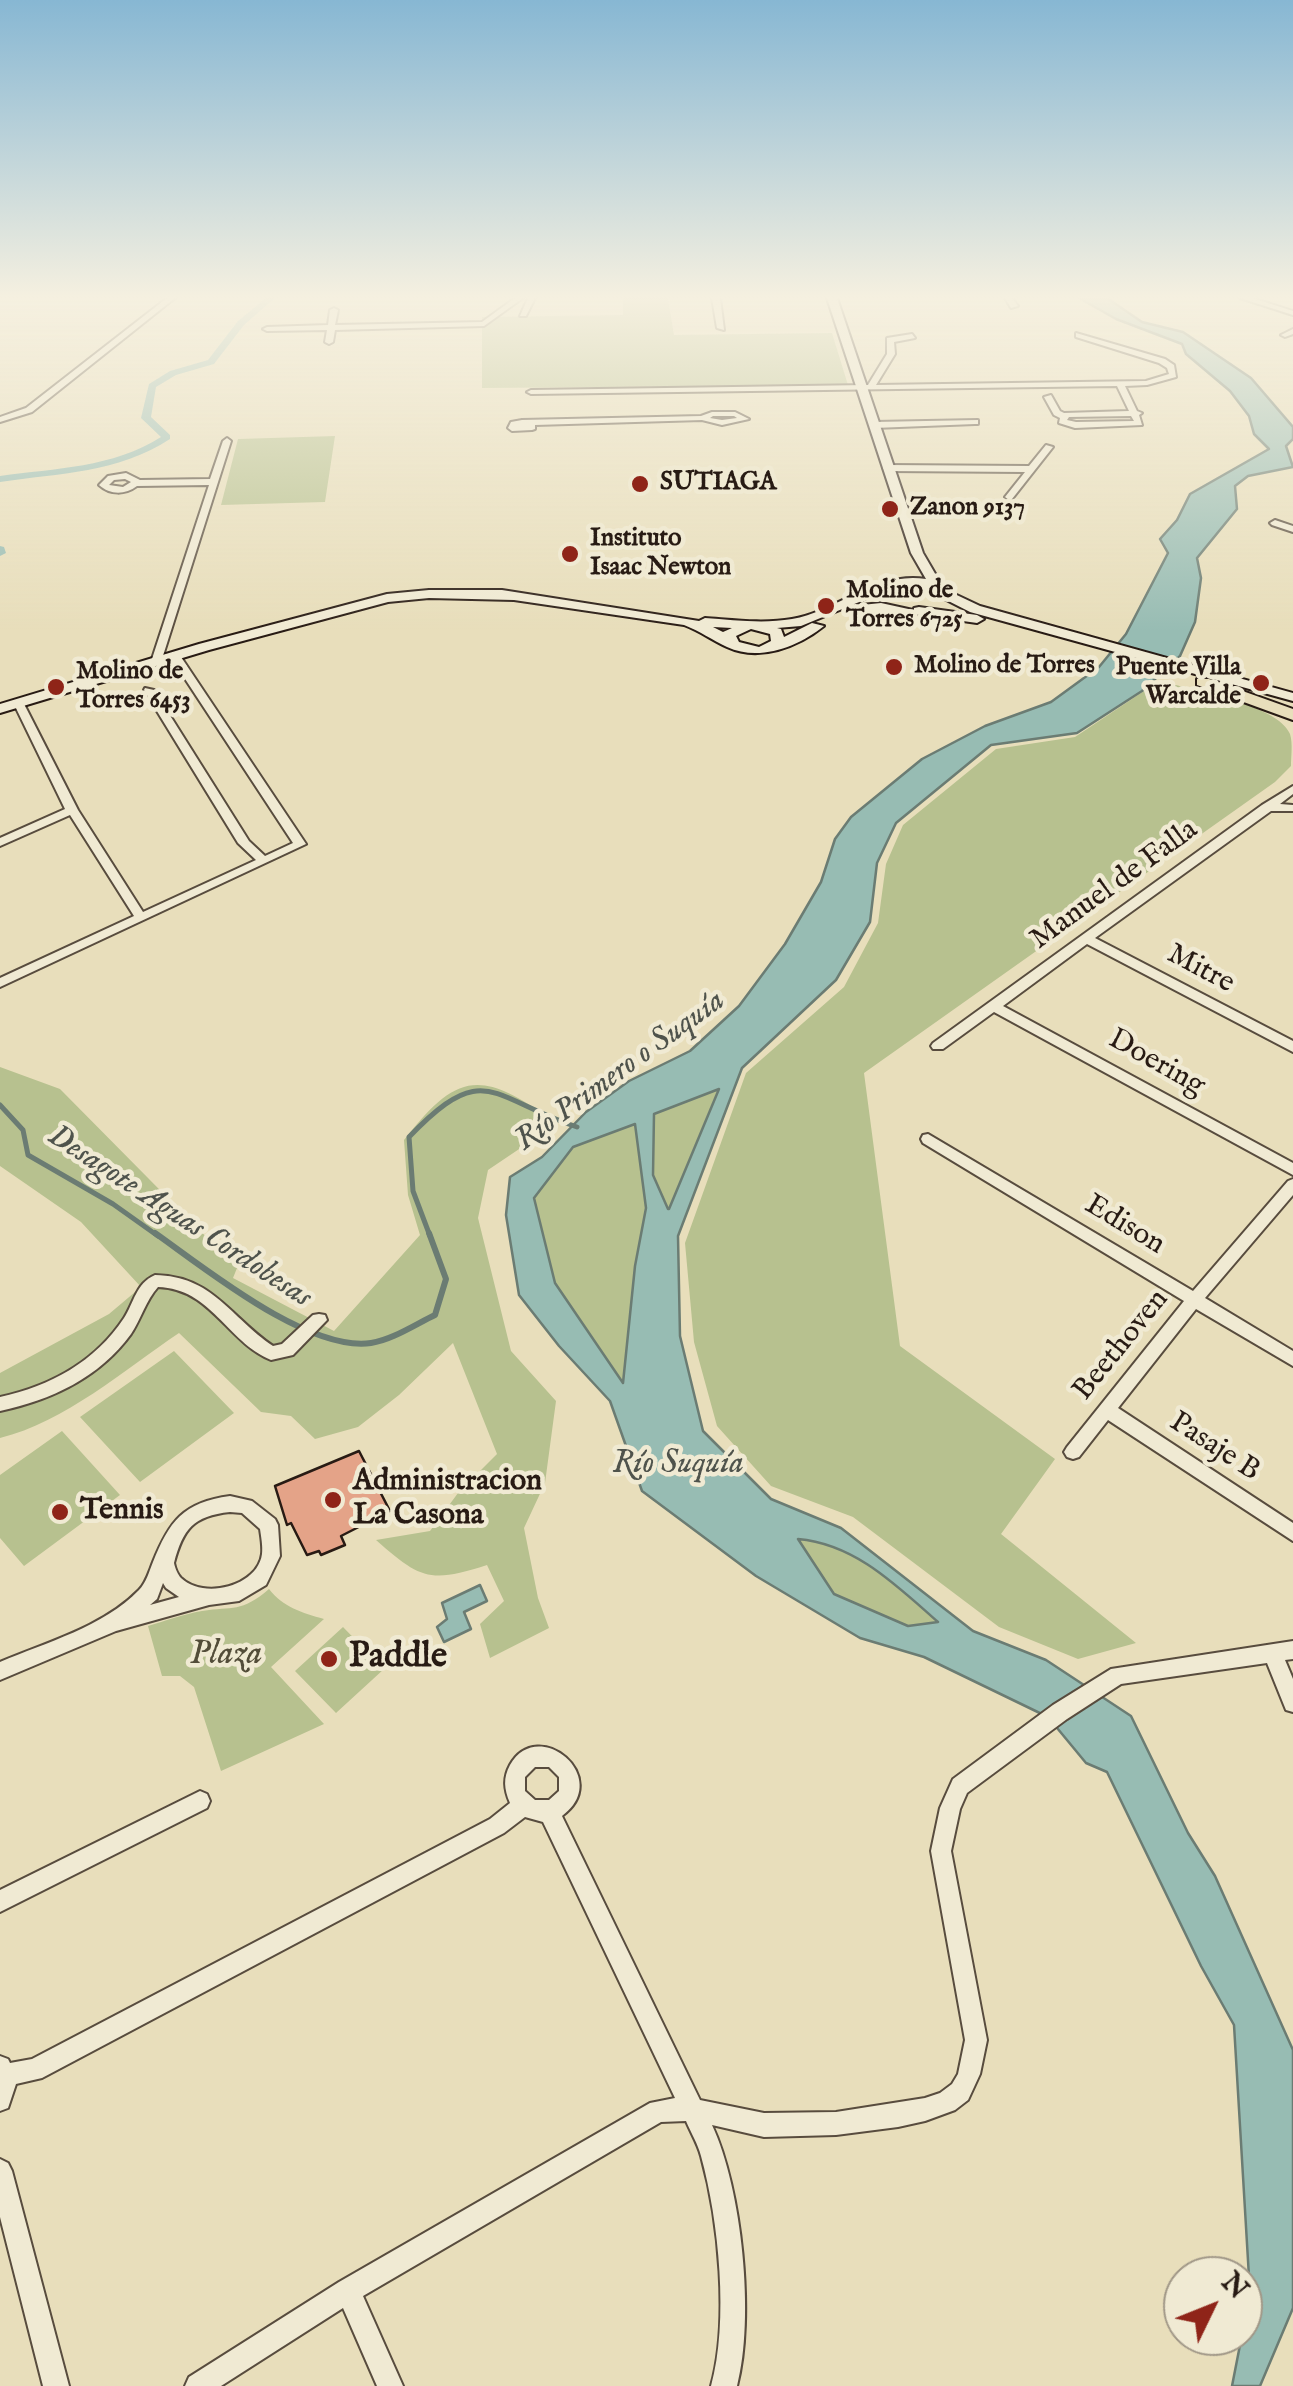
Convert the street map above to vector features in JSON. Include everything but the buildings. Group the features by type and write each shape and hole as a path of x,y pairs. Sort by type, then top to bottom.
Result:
{"main road":[{"path":"871,409 916,553 940,590 942,603 912,610 885,600 888,586"},
{"path":"733,645 729,634 754,625 802,621 888,586 910,573 916,553"},
{"path":"888,586 916,581 968,606 1054,636 1293,706"},
{"path":"0,709 333,610 414,594 514,596 754,625 776,632 780,640 774,647"},
{"path":"599,607 694,624 753,651 774,647 856,610 912,610 968,617 1054,636"},
{"path":"1196,677 1293,697"},
{"path":"1196,677 1293,715"}],"street":[{"path":"0,420 30,409"},
{"path":"546,421 547,409"},
{"path":"1055,409 1064,416 1066,424 1075,425 1139,423 1136,409"},
{"path":"528,422 702,418 721,413 744,419 722,423 702,418"},
{"path":"874,425 975,422"},
{"path":"156,662 226,441"},
{"path":"1009,497 1050,447"},
{"path":"888,468 1028,470"},
{"path":"136,483 214,482"},
{"path":"1275,523 1293,529"},
{"path":"0,983 300,844 175,656"},
{"path":"150,690 244,843 264,860"},
{"path":"18,704 72,810 141,918"},
{"name":"Manuel de Falla","path":"938,1046 1293,789"},
{"path":"1266,807 1293,808"},
{"path":"0,842 72,810"},
{"name":"Mitre","path":"1085,938 1293,1047"},
{"name":"Doering","path":"993,1006 1293,1170"},
{"name":"Edison","path":"928,1140 1293,1359"},
{"name":"Beethoven","path":"1073,1452 1104,1409 1293,1185"},
{"path":"0,1404 52,1389 83,1371 110,1348 132,1320 146,1288 155,1281 191,1287 212,1299 246,1335 271,1353 287,1350 319,1321"},
{"name":"Pasaje B","path":"1104,1409 1293,1533"},
{"path":"1,1666 114,1624 202,1599 237,1594 253,1584 272,1555 269,1525 246,1506 213,1506 182,1523 150,1593 114,1624"},
{"path":"166,1553 166,1569 173,1583 185,1594 202,1599"},
{"path":"198,2386 348,2291 658,2111 694,2108 761,2125 796,2126 867,2121 940,2106 959,2093 972,2068 976,2040 941,1851 950,1808 960,1786 1112,1678 1283,1651 1293,1703"},
{"path":"0,2100 2,2071 34,2070 497,1826 523,1806 548,1811 564,1800 570,1783 564,1766 549,1757 531,1759 518,1772 514,1790 523,1806"},
{"path":"0,1900 200,1801"},
{"path":"548,1811 712,2151 722,2208 734,2345 724,2386"},
{"path":"0,2171 56,2386"},
{"path":"348,2291 390,2386"}],"green space":[{"path":"335,436 325,502 221,505 238,439"},
{"path":"1159,681 1232,700 1269,715 1290,734 1291,766 1275,782 864,1073 900,1346 1055,1459 1001,1534 1136,1643 1078,1659 999,1627 853,1517 771,1486 717,1426 694,1342 685,1243 746,1073 844,987 878,923 886,864 903,825 996,749 1075,737"},
{"path":"0,1067 60,1089 237,1268 233,1278 334,1331 420,1235 408,1195 404,1140 438,1102 454,1091 486,1086 504,1091 550,1119 534,1139 488,1170 478,1218 511,1351 556,1401 545,1483 524,1528 538,1598 549,1628 490,1658 480,1624 504,1601 487,1565 439,1576 427,1574 404,1563 376,1540 430,1531 458,1493 497,1454 453,1343 399,1395 358,1427 315,1439 291,1416 261,1412 179,1333 71,1408 0,1438 0,1373 109,1314 141,1287 81,1222 0,1166"},
{"path":"719,1087 668,1210 653,1175 654,1114"},
{"path":"636,1124 646,1208 635,1266 623,1384 555,1283 534,1198 573,1147"},
{"path":"174,1351 234,1413 140,1482 80,1417"},
{"path":"62,1431 120,1495 24,1566 0,1538 0,1475"},
{"path":"797,1539 818,1542 856,1558 939,1623 908,1626 834,1594"},
{"name":"Plaza","path":"269,1589 294,1609 324,1619 271,1667 324,1724 221,1771 194,1687 180,1676 162,1676 148,1626 195,1612 244,1605"},
{"path":"343,1627 384,1669 336,1713 295,1671"}],"water":[{"name":"Río Suquía","path":"1244,409 1278,409 1293,427 1293,439 1286,446 1293,467 1248,476 1235,486 1237,509 1197,558 1201,578 1195,622 1180,656 1142,691 1077,733 991,745 896,823 877,863 870,922 836,980 742,1068 678,1236 680,1336 703,1431 771,1499 841,1528 973,1631 1046,1660 1131,1716 1188,1833 1215,1876 1293,2050 1293,2308 1260,2386 1232,2386 1238,2356 1263,2356 1263,2256 1248,2256 1234,2025 1201,1966 1107,1772 1086,1763 1048,1717 924,1657 860,1638 756,1576 642,1491 610,1401 519,1295 506,1215 510,1177 542,1157 586,1112 629,1081 690,1051 739,1006 785,944 821,882 835,839 851,817 922,759 985,726 1051,702 1099,667 1126,634 1168,553 1160,539 1177,520 1190,494 1269,449 1254,434","holes":["719,1089 668,1209 653,1175 654,1114","635,1124 646,1208 635,1266 623,1383 555,1283 534,1198 573,1147","798,1539 819,1542 874,1568 938,1622 908,1626 834,1594"]},
{"path":"480,1585 487,1601 464,1612 471,1629 444,1642 437,1627 447,1619 442,1603"}],"waterway":[{"path":"0,479 87,468 129,458 167,437 146,418 148,409"},
{"name":"Río Primero o Suquía","path":"430,1236 413,1191 409,1137 434,1113 473,1091 489,1092 577,1127"},
{"name":"Desagote Aguas Cordobesas","path":"0,1105 23,1130 28,1155 113,1204 158,1236"},
{"name":"Desagote Aguas Cordobesas","path":"155,1233 288,1322 318,1335 371,1343 435,1315 446,1279 429,1233"}],"place":[{"name":"SUTIAGA","path":"640,484"},
{"name":"Zanon 9137","path":"890,509"},
{"name":"Instituto Isaac Newton","path":"570,554"},
{"name":"Molino de Torres 6725","path":"826,606"},
{"name":"Molino de Torres","path":"894,667"},
{"name":"Puente Villa Warcalde","path":"1261,683"},
{"name":"Molino de Torres 6453","path":"56,687"},
{"name":"Administracion La Casona","path":"333,1500"},
{"name":"Tennis","path":"60,1512"},
{"name":"Paddle","path":"329,1659"}]}
